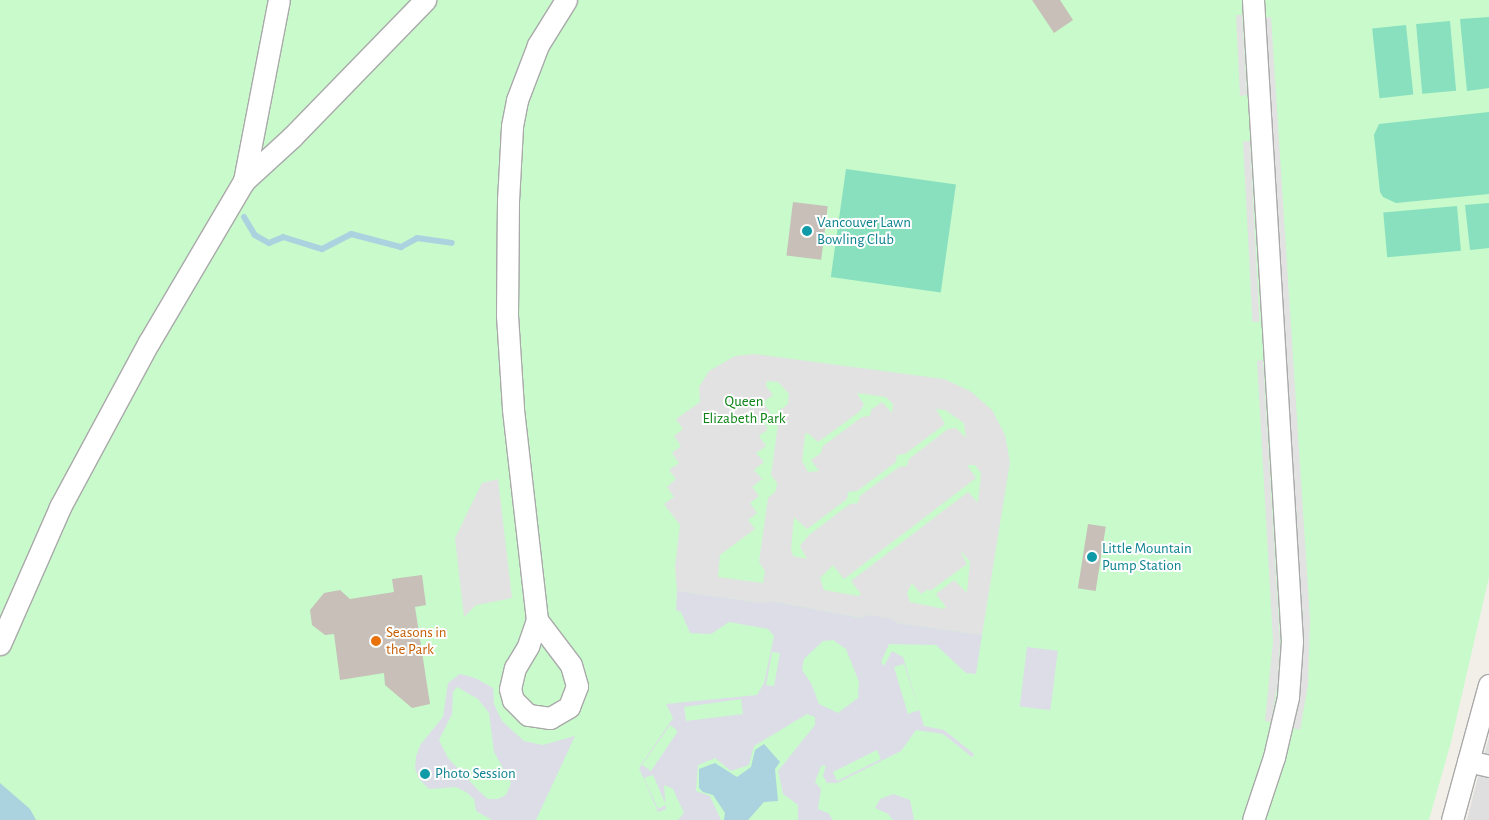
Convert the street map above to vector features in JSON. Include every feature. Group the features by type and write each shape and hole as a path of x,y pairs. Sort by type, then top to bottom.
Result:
{"street":[{"path":"244,180 279,0"},
{"path":"0,644 64,498 149,342 244,180 292,137 425,0"},
{"path":"537,620 513,408 508,315 508,201 512,126 517,100 538,45 566,0"},
{"path":"1253,0 1292,641 1288,696 1274,757 1253,820"},
{"path":"1452,820 1489,684"},
{"path":"1468,761 1489,766"}],"shaded area":[{"path":"1236,15 1242,15 1247,95 1240,96"},
{"path":"1271,17 1310,619 1308,685 1300,730 1293,728 1301,684 1303,620 1265,18"},
{"path":"1243,141 1250,141 1259,322 1252,322"},
{"path":"754,354 944,379 970,391 992,410 1005,435 1010,462 982,635 897,623 891,618 868,615 863,618 770,601 762,603 677,591 675,566 680,525 664,504 674,497 667,487 676,479 669,470 679,463 672,453 681,446 674,436 683,429 676,419 700,402 699,387 709,371 735,356","holes":["767,381 778,382 789,394 788,404 780,410 771,475 777,483 776,491 768,498 759,562 765,571 763,583 718,577 720,555 755,529 748,520 757,513 750,503 759,496 752,487 762,479 754,470 764,462 756,453 766,446 759,436 768,429 761,419 770,412 763,402 773,395 766,386","857,393 886,397 893,404 892,413 882,402 871,410 870,416 862,417 823,446 821,453 811,460 819,471 808,472 802,461 805,434 808,433 818,442 859,412 864,405","936,409 945,410 964,423 966,438 956,428 948,429 909,459 907,466 899,467 860,496 858,503 850,504 809,535 800,546 807,559 793,556 791,549 794,517 807,529 847,499 848,492 857,491 896,462 897,455 905,454 945,424","967,465 975,465 981,473 978,503 968,492 851,581 861,594 858,596 824,590 820,578 833,565 844,579 976,478","960,551 970,561 967,593 954,580 936,594 946,607 944,609 910,602 907,593 912,583 921,594 928,589 930,591 967,564"]},
{"path":"1263,360 1280,641 1278,682 1271,722 1265,721 1273,641 1257,361"},
{"path":"498,479 512,598 476,605 464,617 455,538 482,483"},
{"path":"677,591 762,603 770,601 862,618 868,615 891,618 897,623 982,635 976,674 966,673 936,645 889,644 881,662 884,666 892,651 903,657 924,726 944,730 974,754 972,757 943,734 916,730 901,751 837,783 827,783 823,776 826,765 821,766 815,782 821,789 818,809 828,813 833,820 798,820 798,805 783,794 778,771 815,725 815,717 807,714 754,746 749,765 731,771 715,758 698,765 696,791 710,796 721,820 678,820 684,813 673,789 664,785 666,804 653,775 644,778 658,809 666,805 666,809 658,812 639,768 673,718 666,704 757,695 764,683 774,636 768,629 729,622 711,634 690,633 681,612 676,610","holes":["833,640 846,649 859,682 858,698 838,713 819,704 811,683 802,670 804,659 823,641","772,652 780,653 774,686 766,685","904,664 919,710 908,714 894,667","741,699 743,714 686,721 684,707","670,725 678,731 651,771 642,765","877,750 881,759 837,781 833,772"]},
{"path":"1027,647 1058,651 1050,710 1020,707"},
{"path":"460,674 475,678 493,688 494,704 502,721 524,741 543,745 575,736 536,820 492,820 476,811 474,799 466,792 456,787 429,789 419,779 415,768 416,756 421,744 443,717 448,683","holes":["457,687 478,699 489,713 494,752 511,783 506,795 498,799 488,799 480,792 448,758 439,740 452,714 453,692"]},
{"path":"1489,737 1489,820 1467,820 1473,796"},
{"path":"893,794 910,800 914,820 893,820 888,814 875,808 880,799"}],"green space":[{"name":"Queen Elizabeth Park","path":"0,0 1489,0 1489,577 1451,742 1429,820 0,820"},
{"path":"1489,17 1489,88 1467,91 1460,19"},
{"path":"1450,21 1456,91 1422,94 1416,24"},
{"path":"1406,25 1413,95 1380,98 1372,29"},
{"path":"1489,112 1489,194 1396,203 1383,197 1380,192 1374,135 1379,124"},
{"path":"846,169 956,184 941,292 831,277"},
{"path":"1489,203 1489,248 1470,250 1465,205"},
{"path":"1457,206 1461,251 1387,257 1383,212"}],"water":[{"path":"764,744 780,762 775,769 778,801 764,802 748,820 724,820 725,813 713,795 703,792 699,788 699,769 715,763 737,777 751,767 755,750"},
{"path":"0,783 30,809 36,820 0,820"}],"building":[{"path":"1032,0 1060,0 1073,20 1054,33"},
{"name":"Vancouver Lawn Bowling Club","path":"793,202 828,206 821,260 786,256"},
{"name":"Little Mountain Pump Station","path":"1088,524 1106,527 1096,591 1078,588"},
{"name":"Seasons in the Park","path":"422,575 426,605 415,607 430,704 412,708 385,685 384,673 340,680 334,634 325,635 312,625 310,610 324,593 340,590 350,599 394,592 392,579"}],"waterway":[{"path":"244,217 255,235 269,243 283,237 322,249 351,234 401,247 417,238 452,243"}],"place":[{"name":"Vancouver Lawn Bowling Club","path":"807,231"},
{"name":"Little Mountain Pump Station","path":"1092,557"},
{"name":"Seasons in the Park","path":"376,641"},
{"name":"Photo Session","path":"425,774"}]}
